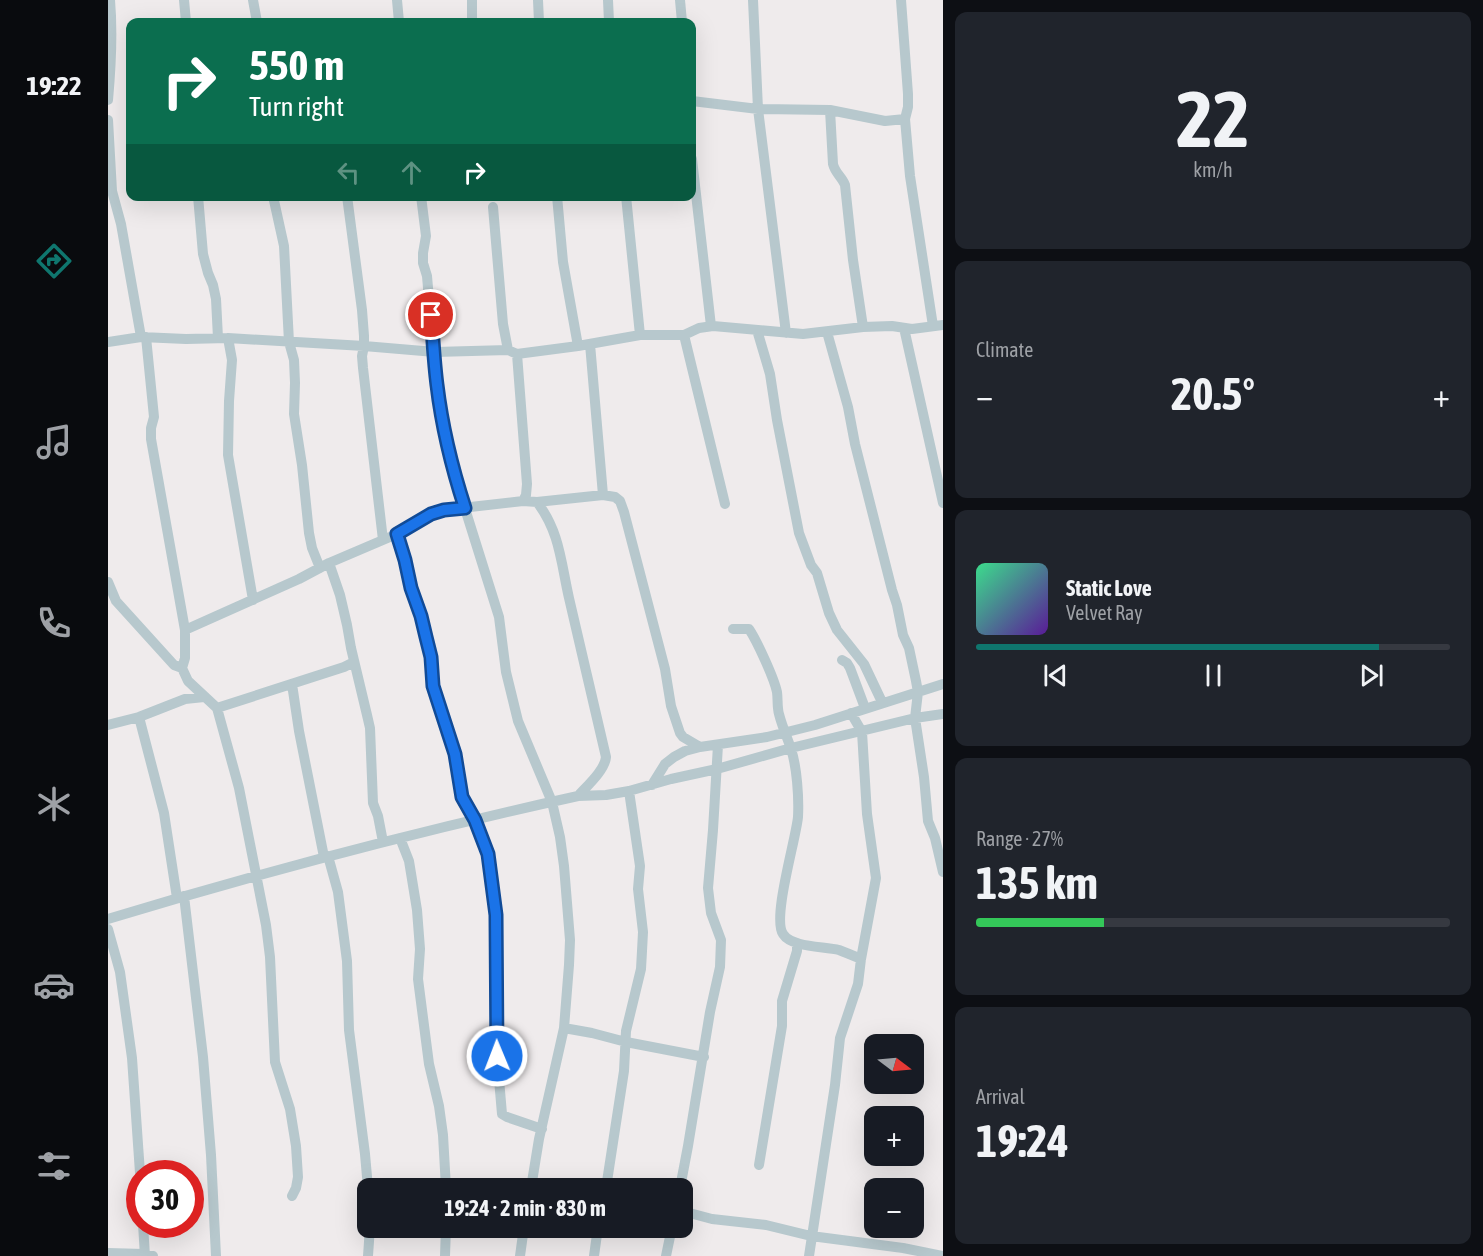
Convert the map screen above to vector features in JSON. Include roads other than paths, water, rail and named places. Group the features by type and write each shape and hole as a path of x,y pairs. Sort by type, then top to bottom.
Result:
{"street":[{"path":"108,100 111,65 110,0"},
{"path":"184,0 186,18"},
{"path":"253,0 256,18"},
{"path":"397,0 399,18"},
{"path":"472,0 472,18"},
{"path":"538,0 540,18"},
{"path":"608,0 609,18"},
{"path":"680,0 682,18"},
{"path":"753,0 758,109 786,333"},
{"path":"108,342 144,337 223,338 435,352 512,352 584,345 640,335 684,335 699,328 711,326 802,334 863,327 912,329 938,326 910,176 905,119 908,94 901,0"},
{"path":"696,101 758,109 830,110 875,120 905,119"},
{"path":"830,110 834,164 835,170 845,185 863,327"},
{"path":"108,120 112,191 122,224 144,337 154,417 151,439 185,630 185,658 182,668"},
{"path":"696,194 711,326"},
{"path":"198,201 203,254 216,299 223,338 232,360 228,455 253,600"},
{"path":"274,201 284,246 290,342 294,360 294,414 309,533 312,548 340,595 367,715 373,803 383,842"},
{"path":"348,201 362,310 363,368 383,540"},
{"path":"422,201 426,236 423,263 427,276 436,382 451,464 499,617 506,672 518,721 552,802 560,837 570,940 569,965 564,1028 533,1178"},
{"path":"557,201 563,262 584,345 603,495"},
{"path":"627,201 640,335"},
{"path":"493,207 503,324 512,352 526,484 526,495 523,501"},
{"path":"904,328 943,503"},
{"path":"757,330 770,374 799,532 811,566 817,573 829,613 837,630 864,663 882,702"},
{"path":"827,332 848,407 855,444 903,635 909,648 918,692 915,718 928,821 935,838 943,872"},
{"path":"684,335 725,504"},
{"path":"185,630 299,579 324,565 397,534 431,514 444,510 523,501 615,496 620,501 663,657 671,706 680,733 700,747"},
{"path":"537,502 555,533 606,757 602,768 578,796"},
{"path":"397,534 431,657 433,686 455,754 462,797 475,820 488,854 496,915 497,1056 502,1114 542,1129"},
{"path":"108,585 116,601 174,665 182,668 189,681 217,708 239,788 266,925 276,1062 290,1110 297,1155 298,1177 292,1196"},
{"path":"733,629 749,629 768,668 777,691 778,712 795,765 798,819 787,871 782,933 797,943 839,950 861,959"},
{"path":"842,660 850,668 865,708"},
{"path":"217,708 354,662"},
{"path":"185,699 189,681"},
{"path":"292,684 299,731 326,857 338,892 347,961 349,1030 367,1178"},
{"path":"652,785 662,768 685,751 784,733 943,684"},
{"path":"108,725 140,717 185,699 204,697"},
{"path":"809,1256 836,1084 840,1038 858,984 876,878 867,814 862,732 851,713"},
{"path":"108,919 399,838 578,796 629,791 791,748 915,718 943,714"},
{"path":"140,717 164,813 181,897 203,1057 216,1256"},
{"path":"682,1178 710,1012 720,967 721,940 711,913 708,888 718,745"},
{"path":"608,1178 624,1071 628,1022 640,969 643,932 638,889 640,866 629,791"},
{"path":"399,838 409,861 417,910 420,949 418,978 429,1064 441,1115 445,1178"},
{"path":"108,929 120,972 132,1058 139,1160"},
{"path":"759,1165 782,1026 782,1001 797,951 797,943"},
{"path":"564,1028 704,1057"},
{"path":"693,1214 712,1219 766,1225 812,1236 903,1248 943,1256"},
{"path":"108,1252 147,1255 145,1238"},
{"path":"368,1256 369,1238"},
{"path":"445,1256 446,1238"},
{"path":"520,1256 522,1238"},
{"path":"594,1256 596,1238"},
{"path":"666,1256 670,1238"}]}
